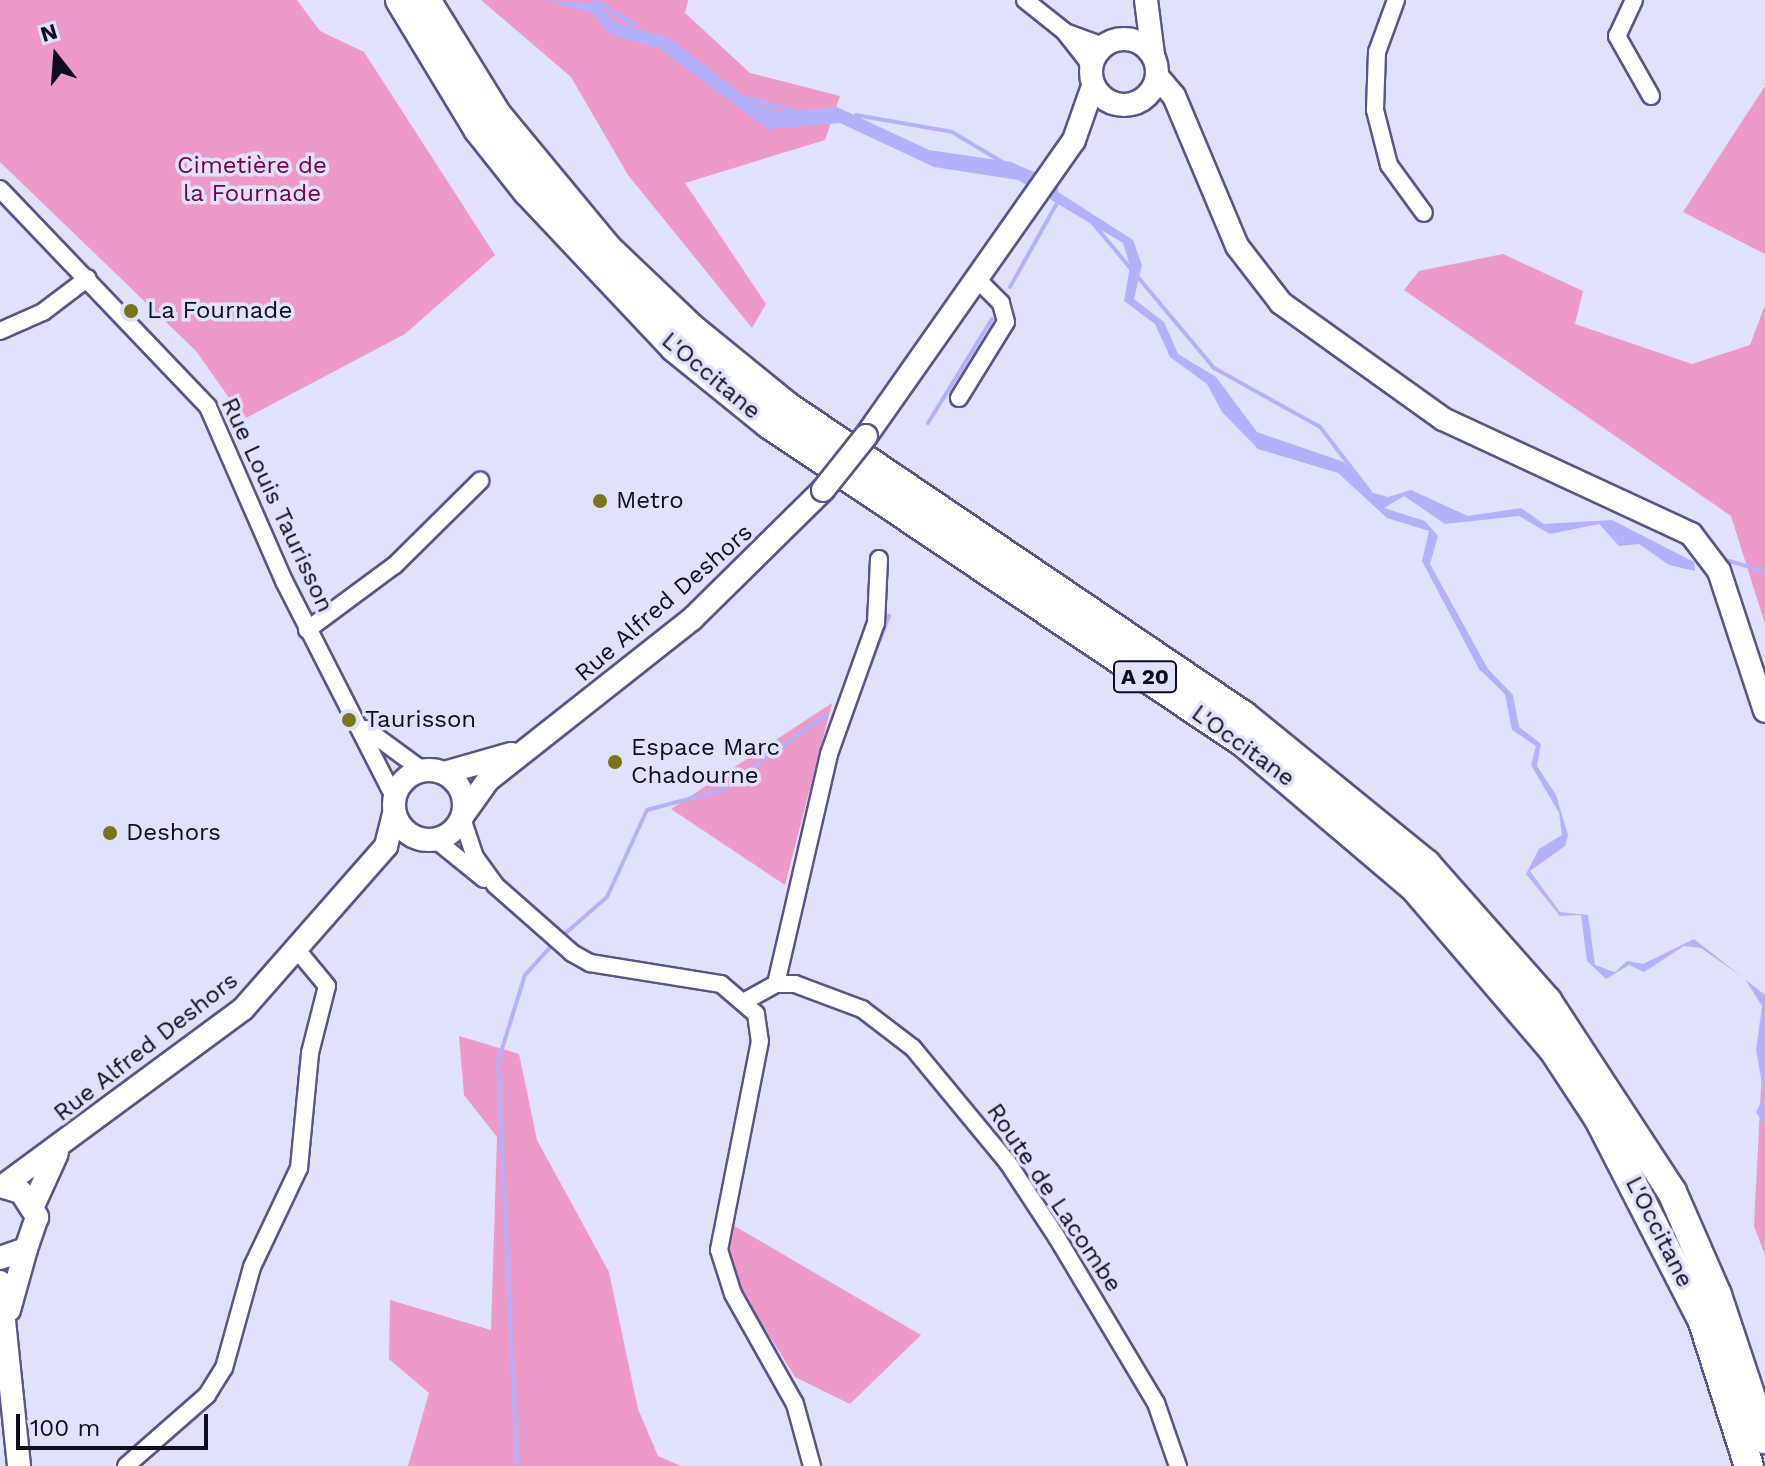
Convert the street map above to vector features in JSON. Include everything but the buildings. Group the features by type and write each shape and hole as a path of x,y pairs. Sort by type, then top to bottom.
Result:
{"highway":[{"name":"L'Occitane","path":"400,0 478,129 528,192 675,348 769,424 1244,743 1424,898 1553,1049 1635,1180 1702,1319 1749,1466"},
{"name":"L'Occitane","path":"426,0 497,115 607,248 692,329 788,407 1244,716 1426,864 1547,1001 1672,1192 1717,1295 1765,1439"}],"main road":[{"path":"976,278 1074,140 1092,82 1111,42 1144,0"},
{"path":"1074,140 1128,104 1155,66 1144,0"},
{"path":"1111,42 1138,42 1155,66 1237,246 1281,303 1326,340 1497,448 1691,534 1719,571 1765,711"},
{"path":"1092,82 1128,104 1159,109 1188,133"},
{"name":"Rue Alfred Deshors","path":"463,816 488,780 724,591 823,490 866,436 976,278"},
{"path":"430,840 405,832 394,806 404,780 530,746"},
{"path":"358,881 430,840 463,816 459,786 433,772"},
{"name":"Rue Alfred Deshors","path":"1,1186 207,1038 298,951 386,846 394,806"},
{"name":"Rue Alfred Deshors","path":"8,1311 26,1249 36,1229 33,1206 61,1145"},
{"path":"1,1186 33,1206"},
{"path":"0,1258 26,1249"},
{"path":"0,1282 8,1311 19,1466"}],"street":[{"path":"1025,0 1064,31 1087,60 1092,82"},
{"path":"1396,0 1377,52 1375,110 1389,165 1424,213"},
{"path":"1634,0 1617,36 1651,96"},
{"path":"1064,31 1111,42"},
{"name":"Rue Louis Taurisson","path":"0,189 208,407 307,630 357,719"},
{"path":"0,331 43,312 88,278"},
{"path":"959,398 1006,322 1001,303 976,278"},
{"path":"307,630 395,565 480,481"},
{"path":"747,1000 776,984 829,754 876,623 879,559"},
{"path":"357,719 401,761 433,772"},
{"path":"357,719 394,806"},
{"path":"463,816 475,857 495,885"},
{"path":"430,840 495,885 547,934 590,963 721,984 747,1000 760,1041 719,1250 733,1294 795,1404 812,1466"},
{"path":"126,1466 207,1395 224,1368 252,1267 299,1168 310,1053 327,986 298,951"},
{"name":"Route de Lacombe","path":"776,984 862,1009 913,1048 957,1098 1016,1175 1149,1390 1178,1466"}],"green space":[{"name":"Cimetière de la Fournade","path":"0,0 297,0 320,31 364,52 495,255 405,334 244,419 196,351 0,162"},
{"path":"481,0 688,0 685,13 750,73 840,96 825,140 685,183 766,304 752,328 628,175 571,77"},
{"path":"1765,86 1765,254 1683,212"},
{"path":"1503,254 1583,291 1575,324 1692,364 1750,345 1765,305 1765,624 1731,516 1404,290 1419,271"},
{"path":"832,703 785,885 671,809 765,747"},
{"path":"1765,1010 1765,1255 1754,1226"},
{"path":"459,1036 519,1054 537,1140 609,1272 638,1409 658,1456 681,1466 408,1466 429,1393 389,1359 390,1300 491,1330 497,1137 464,1095"},
{"path":"731,1224 921,1335 850,1404 795,1377 738,1285 728,1249"}],"shaded area":[{"path":"544,0 597,4 615,22 669,38 755,104 782,112 837,107 929,150 1011,162 1058,182 1058,192 1133,240 1142,265 1134,299 1164,322 1178,354 1216,377 1257,432 1344,462 1370,492 1388,497 1411,490 1468,516 1521,508 1544,524 1612,520 1694,562 1695,571 1669,565 1639,544 1619,546 1599,524 1550,534 1519,516 1445,524 1404,496 1384,508 1425,521 1438,536 1430,564 1488,669 1513,695 1519,727 1541,744 1537,766 1556,795 1568,835 1565,846 1530,871 1560,912 1588,915 1595,965 1615,972 1627,961 1643,964 1694,939 1742,977 1701,948 1684,946 1644,972 1629,965 1606,979 1587,961 1581,915 1560,916 1526,874 1539,849 1562,835 1559,813 1531,765 1536,746 1512,730 1505,694 1479,669 1422,561 1429,531 1387,518 1338,473 1258,449 1222,412 1207,384 1170,357 1155,324 1124,301 1130,266 1123,243 1018,180 934,167 840,123 768,129 660,49 610,34 592,13"},
{"path":"1745,979 1765,995 1765,1127 1756,1112 1764,1095 1756,1050 1762,1006"}],"waterway":[{"path":"593,0 636,25"},
{"path":"746,98 795,111"},
{"path":"856,115 952,132 1004,163"},
{"path":"1010,287 1060,198"},
{"path":"1091,221 1214,368 1320,427 1370,492"},
{"path":"928,423 992,319"},
{"path":"1729,561 1765,571"},
{"path":"858,697 889,616"},
{"path":"560,938 607,897 647,810 722,790 826,715"},
{"path":"517,1466 498,1062 525,975 553,944"}],"place":[{"name":"La Fournade","path":"131,311"},
{"name":"Metro","path":"600,501"},
{"name":"Taurisson","path":"349,720"},
{"name":"Espace Marc Chadourne","path":"615,762"},
{"name":"Deshors","path":"110,833"}]}
